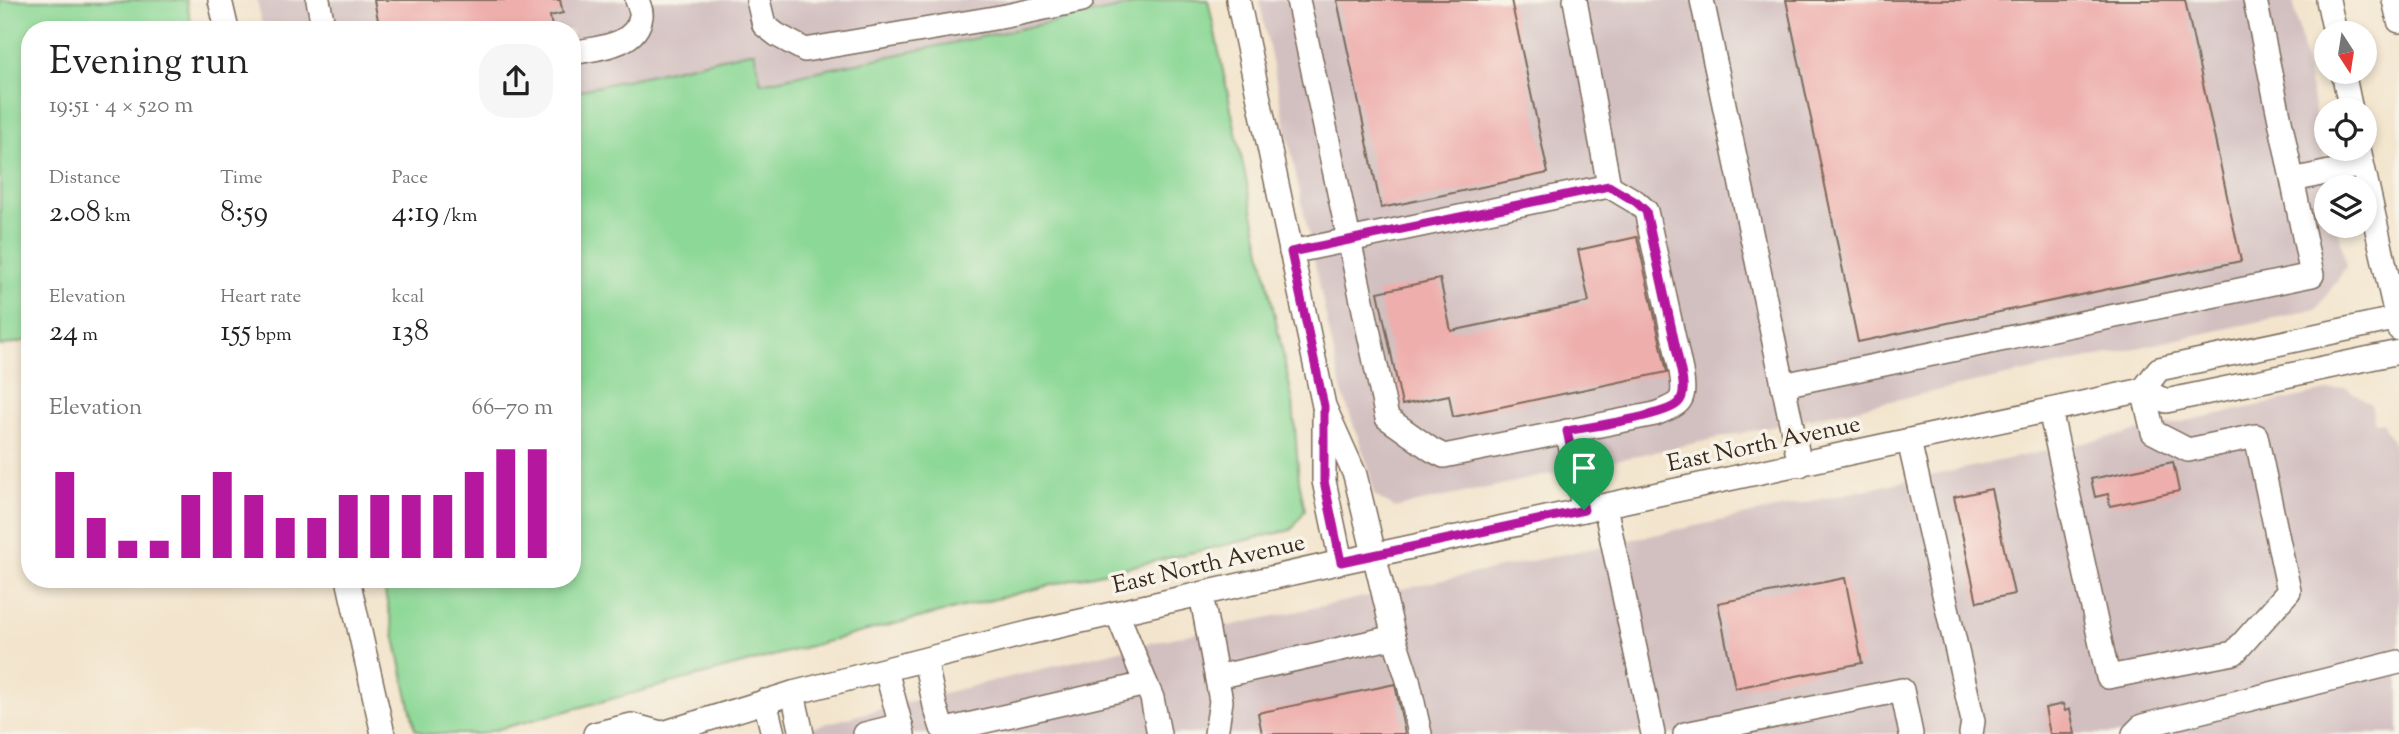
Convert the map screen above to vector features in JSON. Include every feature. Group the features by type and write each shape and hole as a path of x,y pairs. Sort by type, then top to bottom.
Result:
{"street":[{"path":"220,0 225,21"},
{"path":"318,0 322,21"},
{"path":"581,51 621,43 635,31 641,16 638,0"},
{"path":"758,0 764,25 805,50 976,10 1082,0"},
{"path":"1238,0 1324,406 1324,481 1341,562"},
{"path":"1291,252 1349,240 1609,186 1646,211 1681,371 1681,400 1655,414 1444,456 1387,418 1349,240 1298,0"},
{"path":"1574,0 1609,186"},
{"path":"1702,0 1800,465"},
{"path":"1783,385 2312,275 2255,0"},
{"path":"2328,0 2332,21"},
{"path":"2394,0 2399,21"},
{"path":"2293,180 2348,161"},
{"path":"2050,410 2108,677 2234,653 2290,591 2256,436 2188,450 2153,432 2143,390 2159,369 2398,322 2361,161"},
{"name":"East North Avenue","path":"595,734 632,725 661,733 723,724 765,701 793,693 1117,613 1341,562 2143,390 2166,401 2399,352"},
{"path":"1324,406 1355,475 1420,734"},
{"path":"1567,431 1595,508 1653,734"},
{"path":"1909,441 1973,720 1971,734"},
{"path":"350,588 383,734"},
{"path":"1201,594 1221,701 1216,734"},
{"path":"1117,613 1152,698 1160,734"},
{"path":"1217,677 1394,637"},
{"path":"925,660 935,706 942,728 946,730 1146,684"},
{"path":"2134,734 2143,726 2399,662"},
{"path":"865,734 902,729 886,670"},
{"path":"1685,734 1902,690 1911,734"},
{"path":"793,693 802,734"},
{"path":"765,701 773,734"}],"shaded area":[{"path":"257,0 1157,0 761,83 754,51 581,90 581,21 261,21"},
{"path":"1259,0 2293,0 2314,106 2314,161 2325,161 2328,175 2314,175 2314,238 2340,238 2346,267 2317,309 1394,508 1374,495 1368,466 1342,392"},
{"path":"2345,387 2371,404 2375,423 2382,422 2394,445 2399,467 2399,734 788,734 1149,643"}],"green space":[{"path":"0,0 186,0 191,21 21,21 21,342 0,346"},
{"path":"1157,0 1208,0 1293,402 1299,481 1305,510 1291,530 874,629 480,734 424,734 415,729 384,588 581,588 581,90 754,51 761,83"}],"building":[{"path":"374,0 560,0 563,13 550,16 551,21 378,21"},
{"path":"1337,0 1511,0 1548,173 1381,208"},
{"path":"1786,0 2185,0 2241,261 1858,342"},
{"path":"1637,237 1667,372 1453,417 1449,395 1402,405 1378,292 1440,279 1451,331 1589,302 1578,250"},
{"path":"2173,462 2179,491 2110,506 2108,494 2095,497 2091,479"},
{"path":"1991,489 2014,594 1977,602 1954,497"},
{"path":"1845,578 1862,663 1735,688 1718,603"},
{"path":"1395,684 1405,734 1262,734 1258,713"},
{"path":"2063,704 2065,711 2070,709 2075,734 2050,734 2045,708"}],"route":[{"path":"1609,186 1636,202 1646,211 1681,371 1681,400 1655,414 1567,431 1584,510 1341,562 1324,481 1324,406 1291,252 1609,186"}]}
